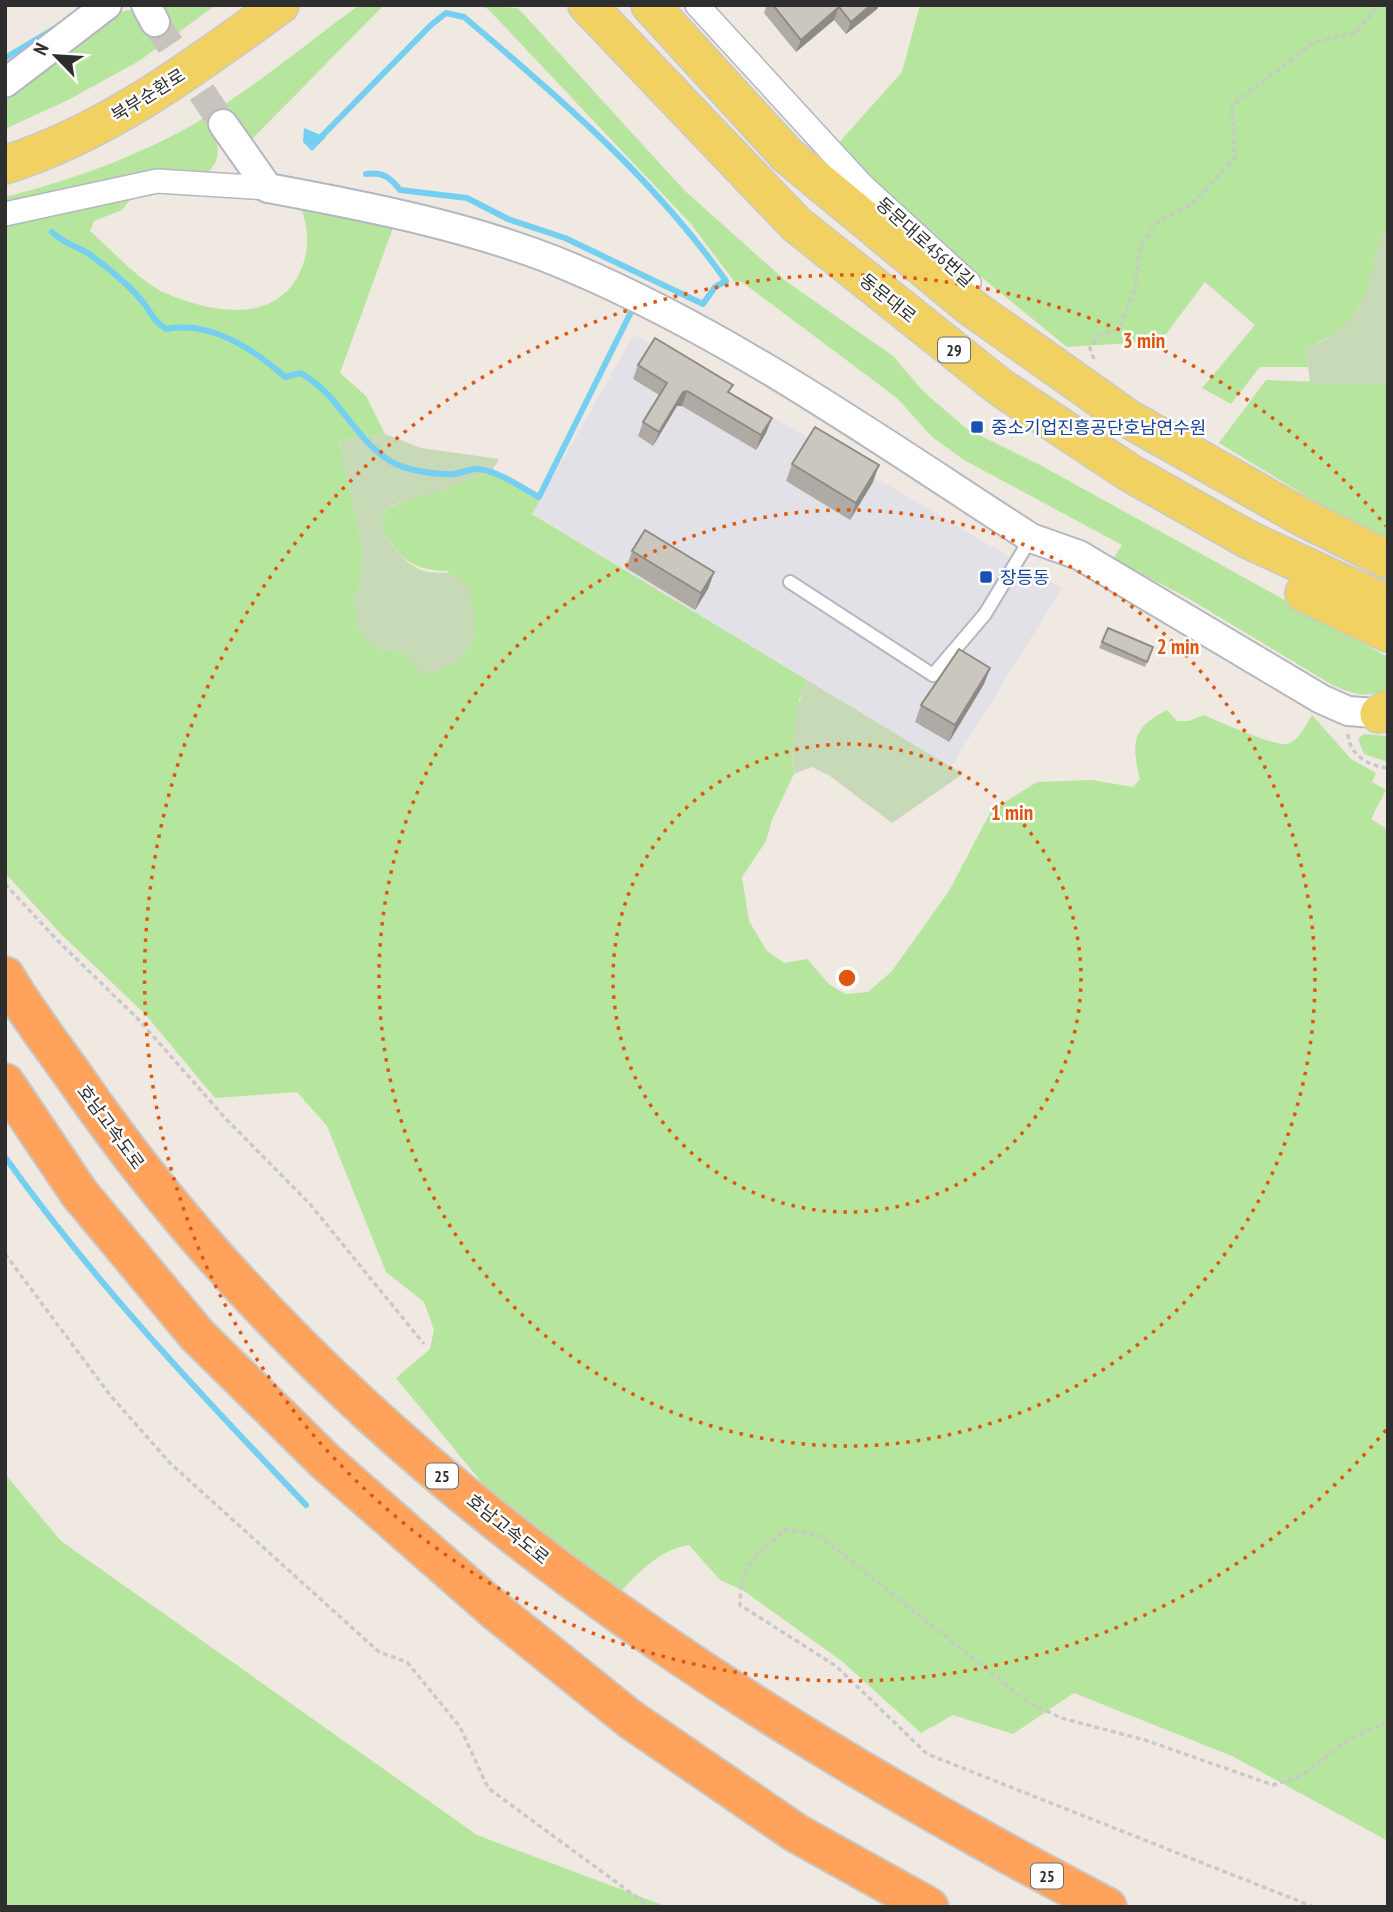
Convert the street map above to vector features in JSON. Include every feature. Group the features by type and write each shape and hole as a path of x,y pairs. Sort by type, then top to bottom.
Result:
{"highway":[{"name":"호남고속도로","path":"5,976 125,1150 228,1271 363,1410 526,1546 679,1655 794,1731 987,1844 1107,1907"},
{"path":"5,1083 79,1193 197,1335 326,1462 497,1612 630,1719 796,1833 929,1907"}],"main road":[{"name":"북부순환로","path":"5,165 71,140 144,101 280,5"},
{"name":"29","path":"650,5 787,155 972,308 1129,419 1181,446 1301,517 1388,560"},
{"name":"동문대로","path":"587,8 778,207 1000,387 1130,473 1249,540 1388,604"},
{"path":"1249,540 1282,582 1388,633"}],"street":[{"path":"5,83 107,5"},
{"name":"동문대로456번길","path":"697,5 862,185 1011,321 1139,405 1181,446"},
{"path":"223,124 268,188"},
{"path":"5,214 157,181 268,188 434,224 570,267 737,349 1031,538 1079,555 1321,699 1376,712"}],"lane":[{"path":"790,582 933,675 985,614 1031,538"}],"path":[{"path":"1102,380 1090,348 1098,336 1119,330 1135,289 1140,247 1156,223 1191,205 1235,158 1232,104 1314,42 1355,33 1379,5"},
{"path":"1376,712 1348,741 1360,759 1388,768"},
{"path":"5,884 57,940 139,1020 226,1119 309,1203 424,1345"},
{"path":"5,1254 110,1395 170,1464 379,1652 407,1662 460,1727 488,1788 650,1907"},
{"path":"1314,1907 927,1754 836,1666 740,1605 740,1578 745,1568 785,1529 820,1536 1026,1701 1061,1718 1145,1740 1273,1785 1303,1775 1349,1739 1388,1722"}],"shaded area":[{"path":"634,335 1062,588 951,767 532,513"}],"green space":[{"path":"158,5 216,5 139,61 68,100 5,129 5,88 116,13 130,10 138,17"},
{"path":"359,5 384,5 248,143 212,127 218,153 214,165 204,176 5,208 5,197 89,172 171,137 221,107"},
{"path":"479,5 518,8 684,190 787,282 893,356 925,393 967,429 1040,465 1388,657 1387,689 1373,694 1361,694 1334,686 1186,597 1113,559 1122,545 964,460 932,437 897,398 742,282 734,281 691,224 488,9"},
{"path":"920,5 1388,5 1388,224 1369,290 1348,325 1306,350 1308,367 1260,367 1231,404 1202,388 1255,325 1205,282 1166,334 1147,342 1067,347 926,232 837,145 902,72"},
{"path":"136,192 122,210 94,221 90,231 155,288 199,305 218,309 254,308 270,303 285,293 297,278 307,242 306,224 300,206 394,225 340,373 366,396 385,434 339,440 362,545 361,578 354,604 373,646 405,653 448,571 415,565 401,555 381,528 385,509 490,474 540,500 532,514 807,680 799,700 792,760 794,774 772,820 766,841 742,877 749,921 767,951 784,963 807,959 829,984 845,994 868,992 892,971 949,891 991,811 1037,782 1092,780 1133,787 1140,779 1135,746 1137,737 1147,723 1167,710 1177,721 1189,721 1204,715 1281,744 1295,740 1312,715 1351,759 1376,773 1372,782 1386,790 1371,819 1388,830 1388,1841 1232,1756 1074,1693 1013,1734 953,1715 921,1733 843,1662 744,1591 720,1580 689,1545 658,1557 618,1594 492,1495 396,1378 430,1349 434,1330 424,1302 386,1272 327,1126 297,1092 215,1098 145,1014 62,935 5,873 5,222"},
{"path":"1388,224 1388,384 1310,384 1306,350 1347,323 1357,310"},
{"path":"1266,380 1388,384 1388,546 1219,443"},
{"path":"385,434 421,448 499,459 490,474 385,509 381,528 403,558 427,572 458,576 471,596 475,623 471,645 457,661 423,675 405,653 373,646 359,631 354,604 361,578 362,545 339,440"},
{"path":"807,680 963,774 892,823 830,776 812,767 794,774 794,726"},
{"path":"1364,734 1388,736 1388,762 1364,754 1358,739"},
{"path":"5,1474 61,1541 477,1835 668,1907 5,1907"}],"water":[{"path":"304,128 326,137 312,151 303,142"}],"building":[{"path":"773,5 871,5 851,22 839,7 801,40"},
{"path":"655,338 733,385 728,392 772,418 761,435 687,391 683,392 659,432 643,422 667,383 638,365"},
{"path":"815,427 879,465 856,503 792,464"},
{"path":"645,530 714,572 701,593 632,551"},
{"path":"1108,628 1153,647 1147,662 1102,642"},
{"path":"959,649 990,668 955,725 921,705"}],"waterway":[{"path":"319,139 431,25 446,13 464,17 570,109 637,174 698,244 726,281 715,287 703,304 565,238 508,219 467,198 400,190 386,176 366,174"},
{"path":"5,58 54,29"},
{"path":"52,232 89,254 117,276 166,329 182,327 214,333 245,347 285,377 300,373 314,382 327,393 369,444 396,464 416,471 440,474 483,470 499,475 539,497 633,308"},
{"path":"5,1157 111,1293 306,1505"}],"tunnel":[{"path":"155,22 223,124"}],"place":[{"name":"중소기업진흥공단호남연수원","path":"977,427"},
{"name":"장등동","path":"986,577"}]}
